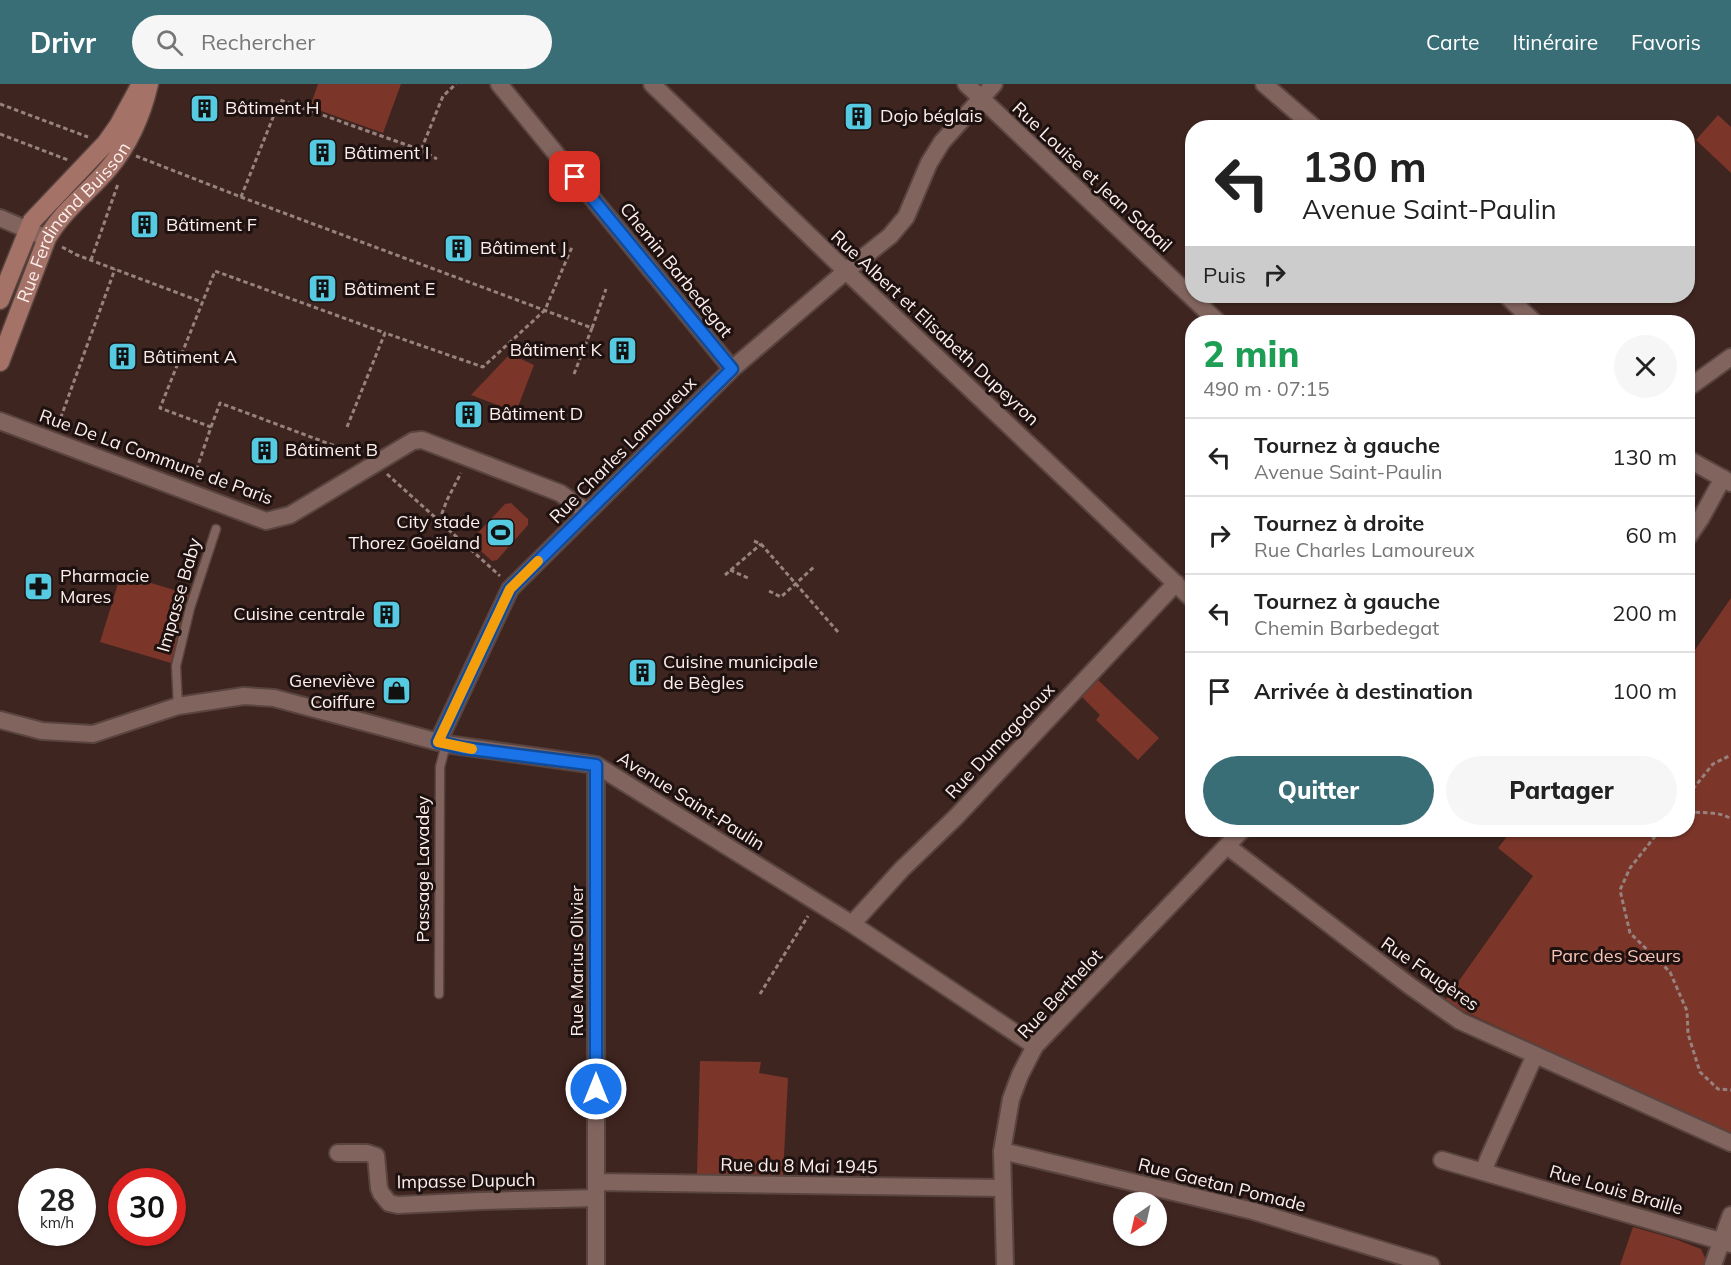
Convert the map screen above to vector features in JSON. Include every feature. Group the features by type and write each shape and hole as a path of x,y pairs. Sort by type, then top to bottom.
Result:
{"street":[{"name":"Rue Ferdinand Buisson","path":"0,362 47,238 55,224 109,168 118,126 141,84"},
{"name":"Rue Ferdinand Buisson","path":"2,292 37,214 76,174 131,135 145,101 149,84"},
{"name":"Chemin Barbedegat","path":"499,84 732,369"},
{"name":"Rue Albert et Elisabeth Dupeyron","path":"652,84 1185,592"},
{"name":"Rue Louise et Jean Sabail","path":"966,84 1185,291"},
{"name":"Rue Charles Lamoureux","path":"442,743 510,589 732,369 890,236 906,217 929,163 942,142 994,84"},
{"path":"1264,84 1306,120"},
{"path":"0,218 47,238"},
{"name":"Rue Louise et Jean Sabail","path":"1198,303 1211,315"},
{"path":"1514,303 1527,315"},
{"path":"1695,383 1731,357"},
{"name":"Rue De La Commune de Paris","path":"0,421 266,521 290,515 413,441 422,440 560,493 587,512"},
{"path":"1695,463 1727,481 1695,527"},
{"name":"Rue Dumagodoux","path":"852,924 1176,583"},
{"name":"Avenue Saint-Paulin","path":"0,720 42,732 93,734 178,706 244,696 274,698 442,743 596,765 852,924 1035,1046"},
{"name":"Rue Marius Olivier","path":"596,765 596,1265"},
{"name":"Rue Berthelot","path":"1005,1265 1002,1151 1011,1099 1035,1046 1235,837"},
{"name":"Rue Faugères","path":"1227,846 1402,981 1460,1022 1731,1143"},
{"path":"1489,1173 1485,1167 1535,1055"},
{"name":"Rue Gaetan Pomade","path":"1002,1151 1253,1211 1431,1265"},
{"name":"Impasse Dupuch","path":"338,1153 367,1153 376,1156 381,1193 389,1203 398,1205 596,1190"},
{"name":"Rue Louis Braille","path":"1442,1160 1726,1242"},
{"name":"Rue du 8 Mai 1945","path":"596,1190 1002,1188"},
{"path":"1713,1265 1726,1242 1731,1215"}],"lane":[{"name":"Impasse Baby","path":"178,706 176,666 190,608 216,529"},
{"name":"Passage Lavadey","path":"439,994 442,743"}],"path":[{"path":"421,150 443,96 456,84"},
{"path":"241,197 280,100 421,150 437,159"},
{"path":"0,104 592,328"},
{"path":"0,134 72,161 72,170 76,174"},
{"path":"90,260 122,174 114,147"},
{"path":"211,427 160,408 215,271 483,367 545,310 572,247"},
{"path":"77,255 202,303"},
{"path":"52,441 115,269"},
{"path":"574,374 606,289"},
{"path":"347,427 385,333"},
{"path":"188,492 220,404 353,453 376,464 513,587"},
{"path":"439,521 468,457"},
{"path":"754,541 761,544 838,632"},
{"path":"725,575 761,544"},
{"path":"770,591 781,597 814,567"},
{"path":"730,570 748,578"},
{"path":"1695,786 1713,764 1731,755"},
{"path":"1695,812 1728,816 1731,819"},
{"path":"1654,837 1630,868 1620,890 1630,933 1670,972 1687,1011 1688,1034 1700,1071 1718,1089 1731,1090"},
{"path":"760,994 817,902"}],"green space":[{"path":"318,84 401,84 383,133 310,107"},
{"path":"1718,115 1731,127 1731,173 1696,140"},
{"path":"510,354 534,365 516,412 471,395"},
{"name":"City stade Thorez Goëland","path":"511,503 528,519 528,525 497,560 492,561 474,545 473,538 505,504"},
{"path":"121,574 191,595 171,663 100,642"},
{"name":"Parc des Sœurs","path":"1731,598 1731,1135 1444,1002 1533,876 1498,848 1507,837 1695,837 1695,650"},
{"path":"1098,680 1159,738 1138,760 1096,720 1100,715 1082,697"},
{"path":"700,1061 761,1062 759,1073 788,1078 783,1175 697,1174"},
{"path":"1633,1227 1701,1249 1707,1262 1706,1265 1620,1265"}],"slow traffic":[{"path":"472,749 438,742 510,589 538,561"}],"place":[{"name":"Bâtiment H","path":"204,108"},
{"name":"Dojo béglais","path":"859,116"},
{"name":"Bâtiment I","path":"323,153"},
{"name":"Bâtiment F","path":"145,225"},
{"name":"Bâtiment J","path":"459,248"},
{"name":"Bâtiment E","path":"323,289"},
{"name":"Bâtiment K","path":"623,350"},
{"name":"Bâtiment A","path":"122,357"},
{"name":"Bâtiment D","path":"468,414"},
{"name":"Bâtiment B","path":"264,450"},
{"name":"City stade Thorez Goëland","path":"501,532"},
{"name":"Pharmacie Mares","path":"39,586"},
{"name":"Cuisine centrale","path":"386,614"},
{"name":"Cuisine municipale de Bègles","path":"642,672"},
{"name":"Geneviève Coiffure","path":"396,691"}],"route":[{"path":"575,177 732,369 510,589 438,742 463,748 596,765 596,1089"}]}
